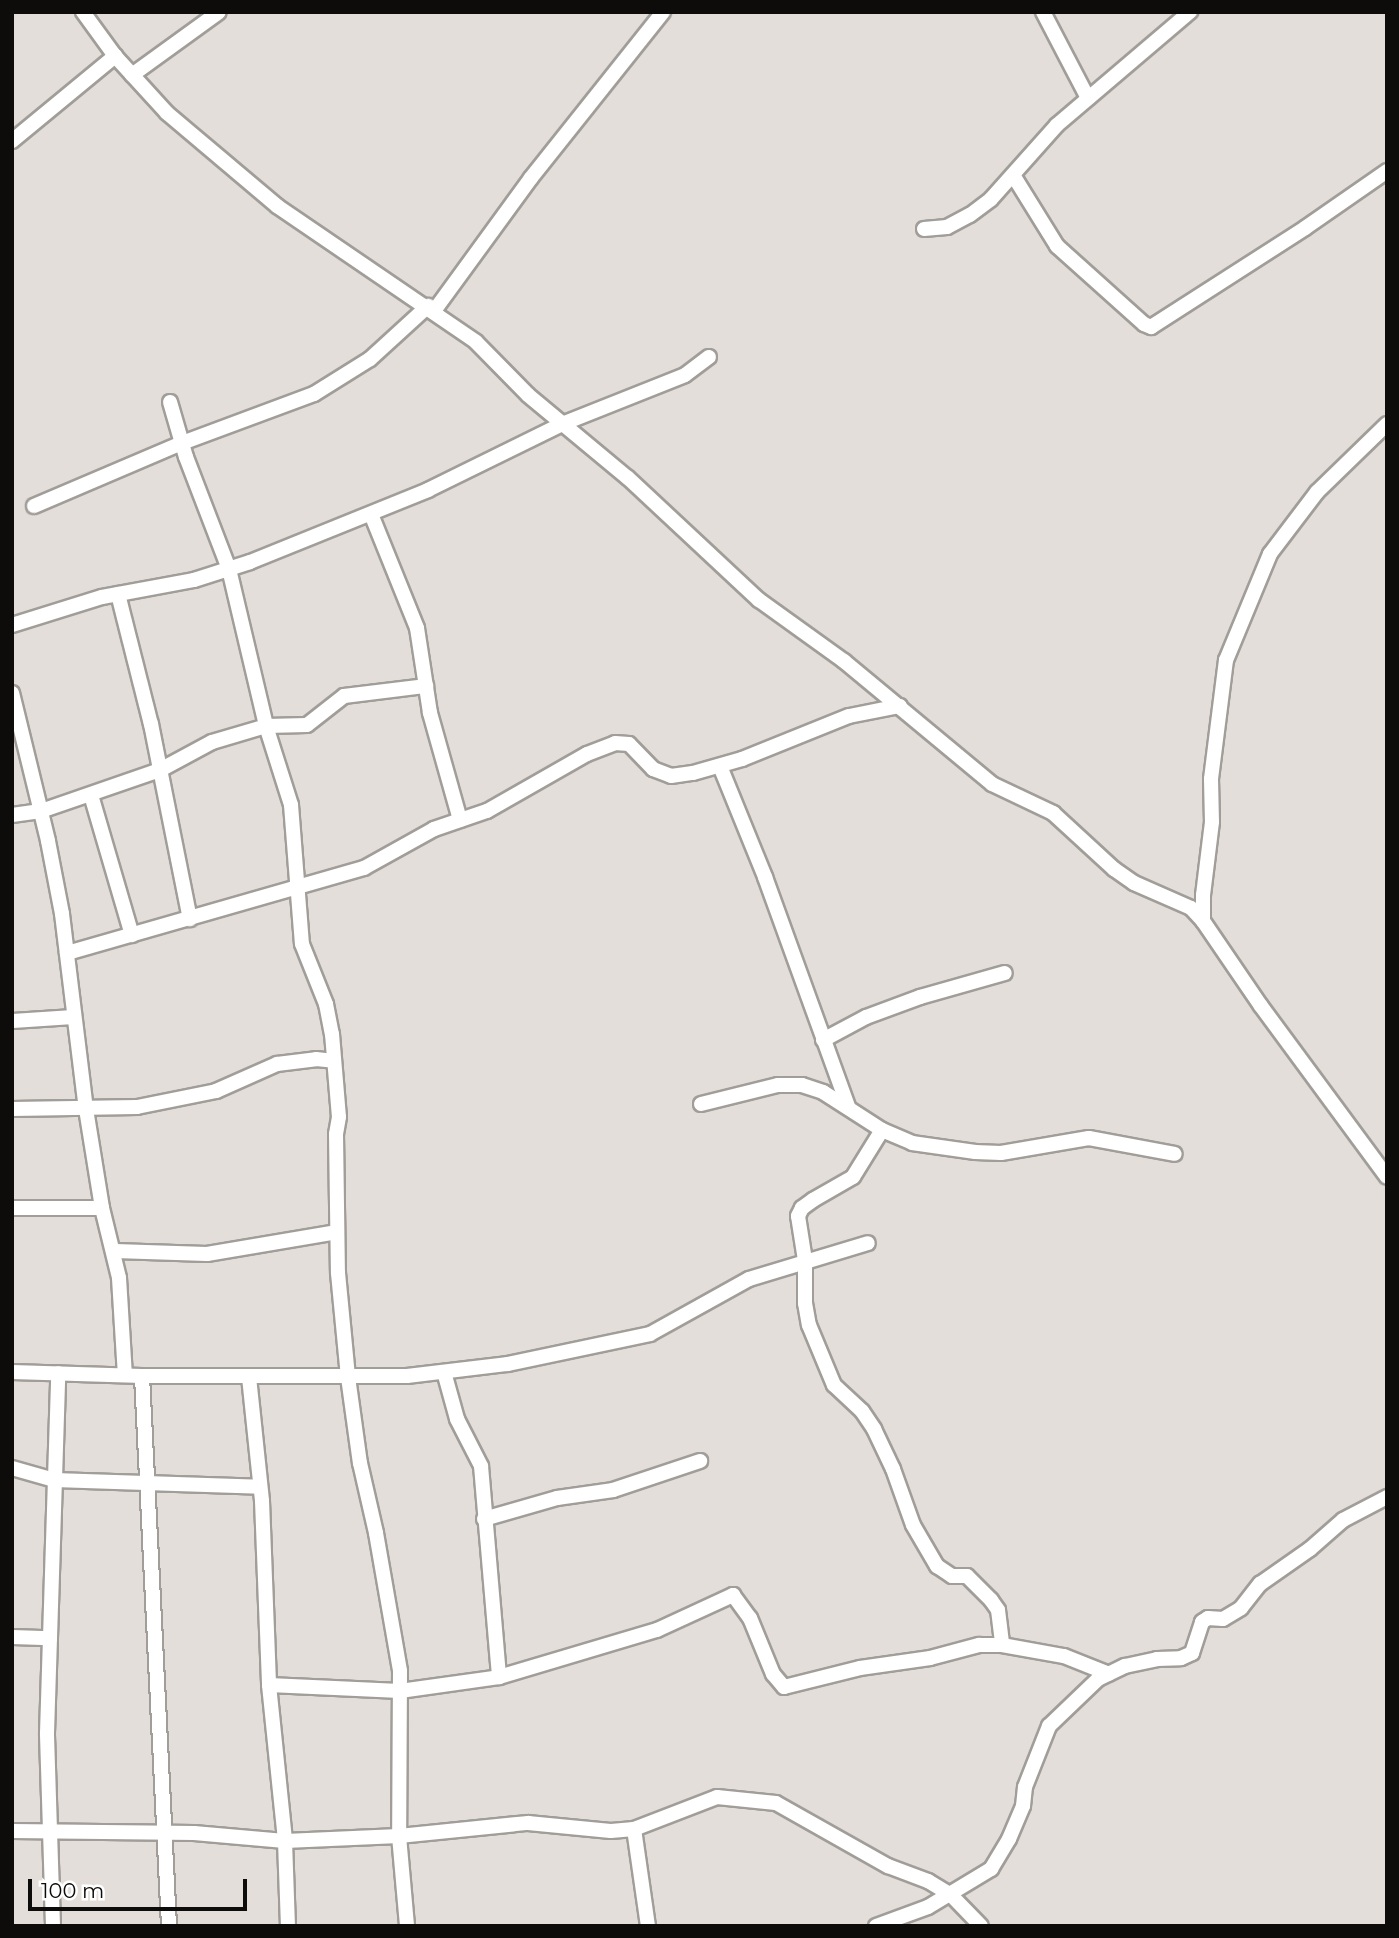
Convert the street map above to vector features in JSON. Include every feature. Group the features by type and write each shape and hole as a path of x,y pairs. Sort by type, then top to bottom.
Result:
{"street":[{"path":"83,12 115,56 167,113 276,206 431,309 475,342 528,395 628,478 759,600 800,626 900,706 992,785 1053,813 1124,876 1191,908 1203,920 1261,1006 1385,1167"},
{"path":"132,75 219,12"},
{"path":"34,506 182,443 314,394 370,359 431,309 663,12"},
{"path":"1043,12 1088,98"},
{"path":"924,229 947,227 970,215 1013,175 1057,125 1190,12"},
{"path":"12,141 115,56"},
{"path":"1013,175 1057,246 1144,324 1151,327 1305,228 1387,171"},
{"path":"12,625 118,594 194,580 229,569 371,514 508,452 562,424 685,375 709,357"},
{"path":"170,402 182,443 229,569 266,726 291,805 302,944 326,1004 339,1117 337,1232 348,1377 360,1463 388,1594 400,1690 399,1836 407,1926"},
{"path":"1203,920 1203,895 1212,822 1211,779 1226,660 1270,554 1317,492 1387,424"},
{"path":"371,514 417,628 430,713 460,820"},
{"path":"118,594 160,771 190,919"},
{"path":"12,815 41,811 160,771 212,742 266,726 307,725 344,696 426,685"},
{"path":"12,693 41,811 67,953 86,1109 102,1208 115,1251 124,1375"},
{"path":"67,953 365,868 434,829 487,811 587,754 615,743 629,744 653,769 671,776 720,766 849,716 900,706"},
{"path":"720,766 765,877 848,1105"},
{"path":"91,795 132,935"},
{"path":"823,1040 866,1017 898,1005 1004,973"},
{"path":"12,1021 74,1017"},
{"path":"12,1109 137,1107 216,1091 277,1065 316,1059 334,1061"},
{"path":"701,1104 778,1085 802,1085 848,1105 882,1129 912,1143 975,1152 1036,1148 1088,1138 1175,1154"},
{"path":"882,1129 853,1177 802,1208 798,1216 805,1260 805,1303 809,1325 834,1385 862,1411 874,1429 893,1469 913,1525 937,1566 952,1576 967,1576 991,1600 998,1610 1002,1645"},
{"path":"12,1208 102,1208"},
{"path":"115,1251 207,1254 337,1232"},
{"path":"12,1372 348,1377 407,1376 509,1364 650,1334 748,1279 805,1260 868,1244"},
{"path":"444,1371 457,1419 481,1466 499,1677"},
{"path":"53,1926 47,1733 58,1373"},
{"path":"142,1376 169,1926"},
{"path":"249,1377 260,1487 269,1685 285,1841 288,1926"},
{"path":"484,1519 557,1498 613,1490 700,1461"},
{"path":"12,1468 54,1480 260,1487"},
{"path":"876,1926 951,1895 991,1869 1023,1806 1025,1787 1049,1726 1098,1679 1125,1666 1157,1659 1181,1658 1192,1653 1202,1622 1208,1618 1223,1619 1241,1608 1260,1584 1310,1549 1343,1520 1387,1497"},
{"path":"269,1685 400,1690 499,1677 657,1629 733,1595 750,1618 773,1674 784,1687 860,1668 930,1658 979,1645 1002,1645 1064,1656 1109,1674"},
{"path":"12,1637 50,1638"},
{"path":"12,1831 166,1832 285,1841 399,1836 528,1823 611,1831 634,1829 717,1797 776,1803 888,1866 928,1881 951,1895 981,1926"},
{"path":"634,1829 648,1926"}]}
